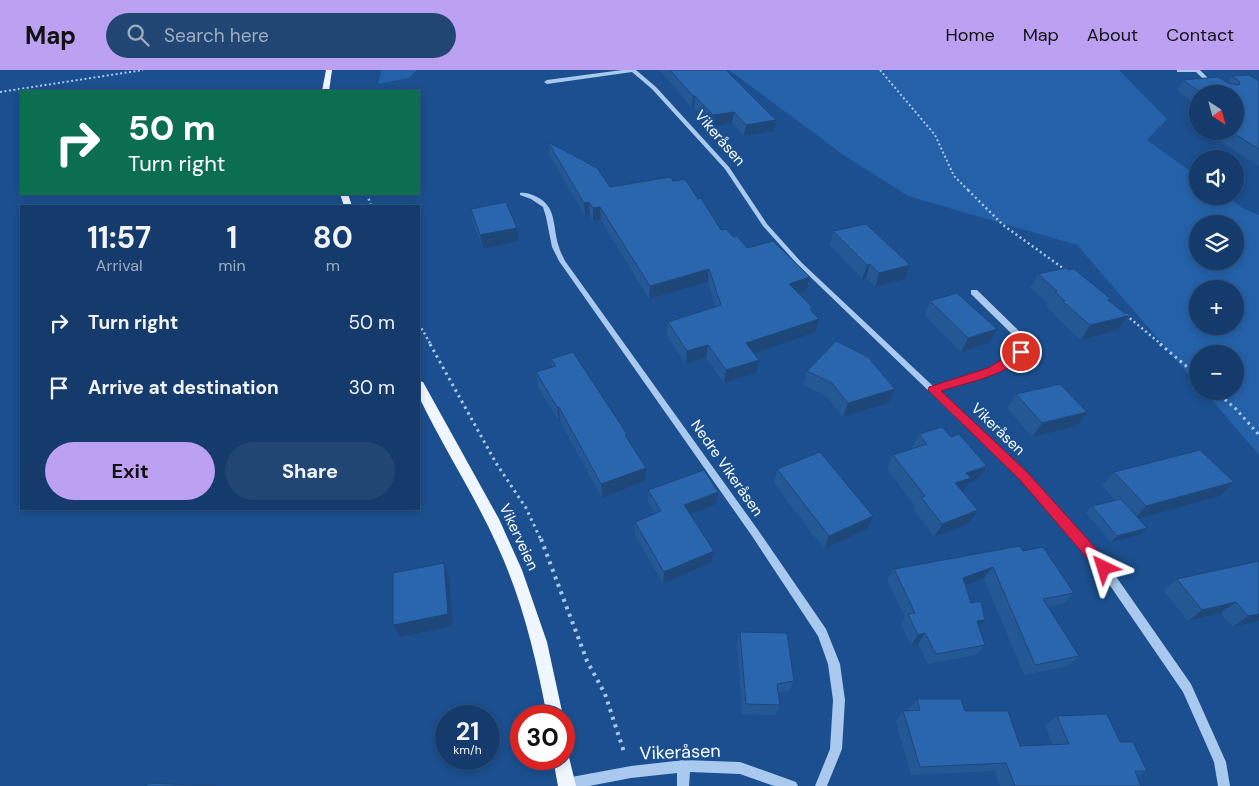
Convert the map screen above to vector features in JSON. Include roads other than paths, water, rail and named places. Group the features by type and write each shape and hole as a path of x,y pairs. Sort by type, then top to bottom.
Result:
{"main road":[{"path":"325,90 329,70"},
{"name":"Vikerveien","path":"420,387 493,524 515,570 532,619 554,705"},
{"path":"564,770 567,785"}],"street":[{"path":"547,82 633,70"},
{"name":"Vikeråsen","path":"633,70 654,88 727,168 765,224 800,264 1024,476 1104,568 1187,688 1220,762 1224,786"},
{"path":"1179,71 1197,70 1216,85"},
{"name":"Nedre Vikeråsen","path":"522,194 543,203 549,211 554,243 562,261 755,533 822,633 834,664 839,700 836,749 821,786"},
{"path":"933,390 992,370 1010,361 1021,352 1019,336 974,292"},
{"path":"683,786 684,766"},
{"name":"Vikeråsen","path":"567,785 631,772 684,766 740,768 792,786"}]}
